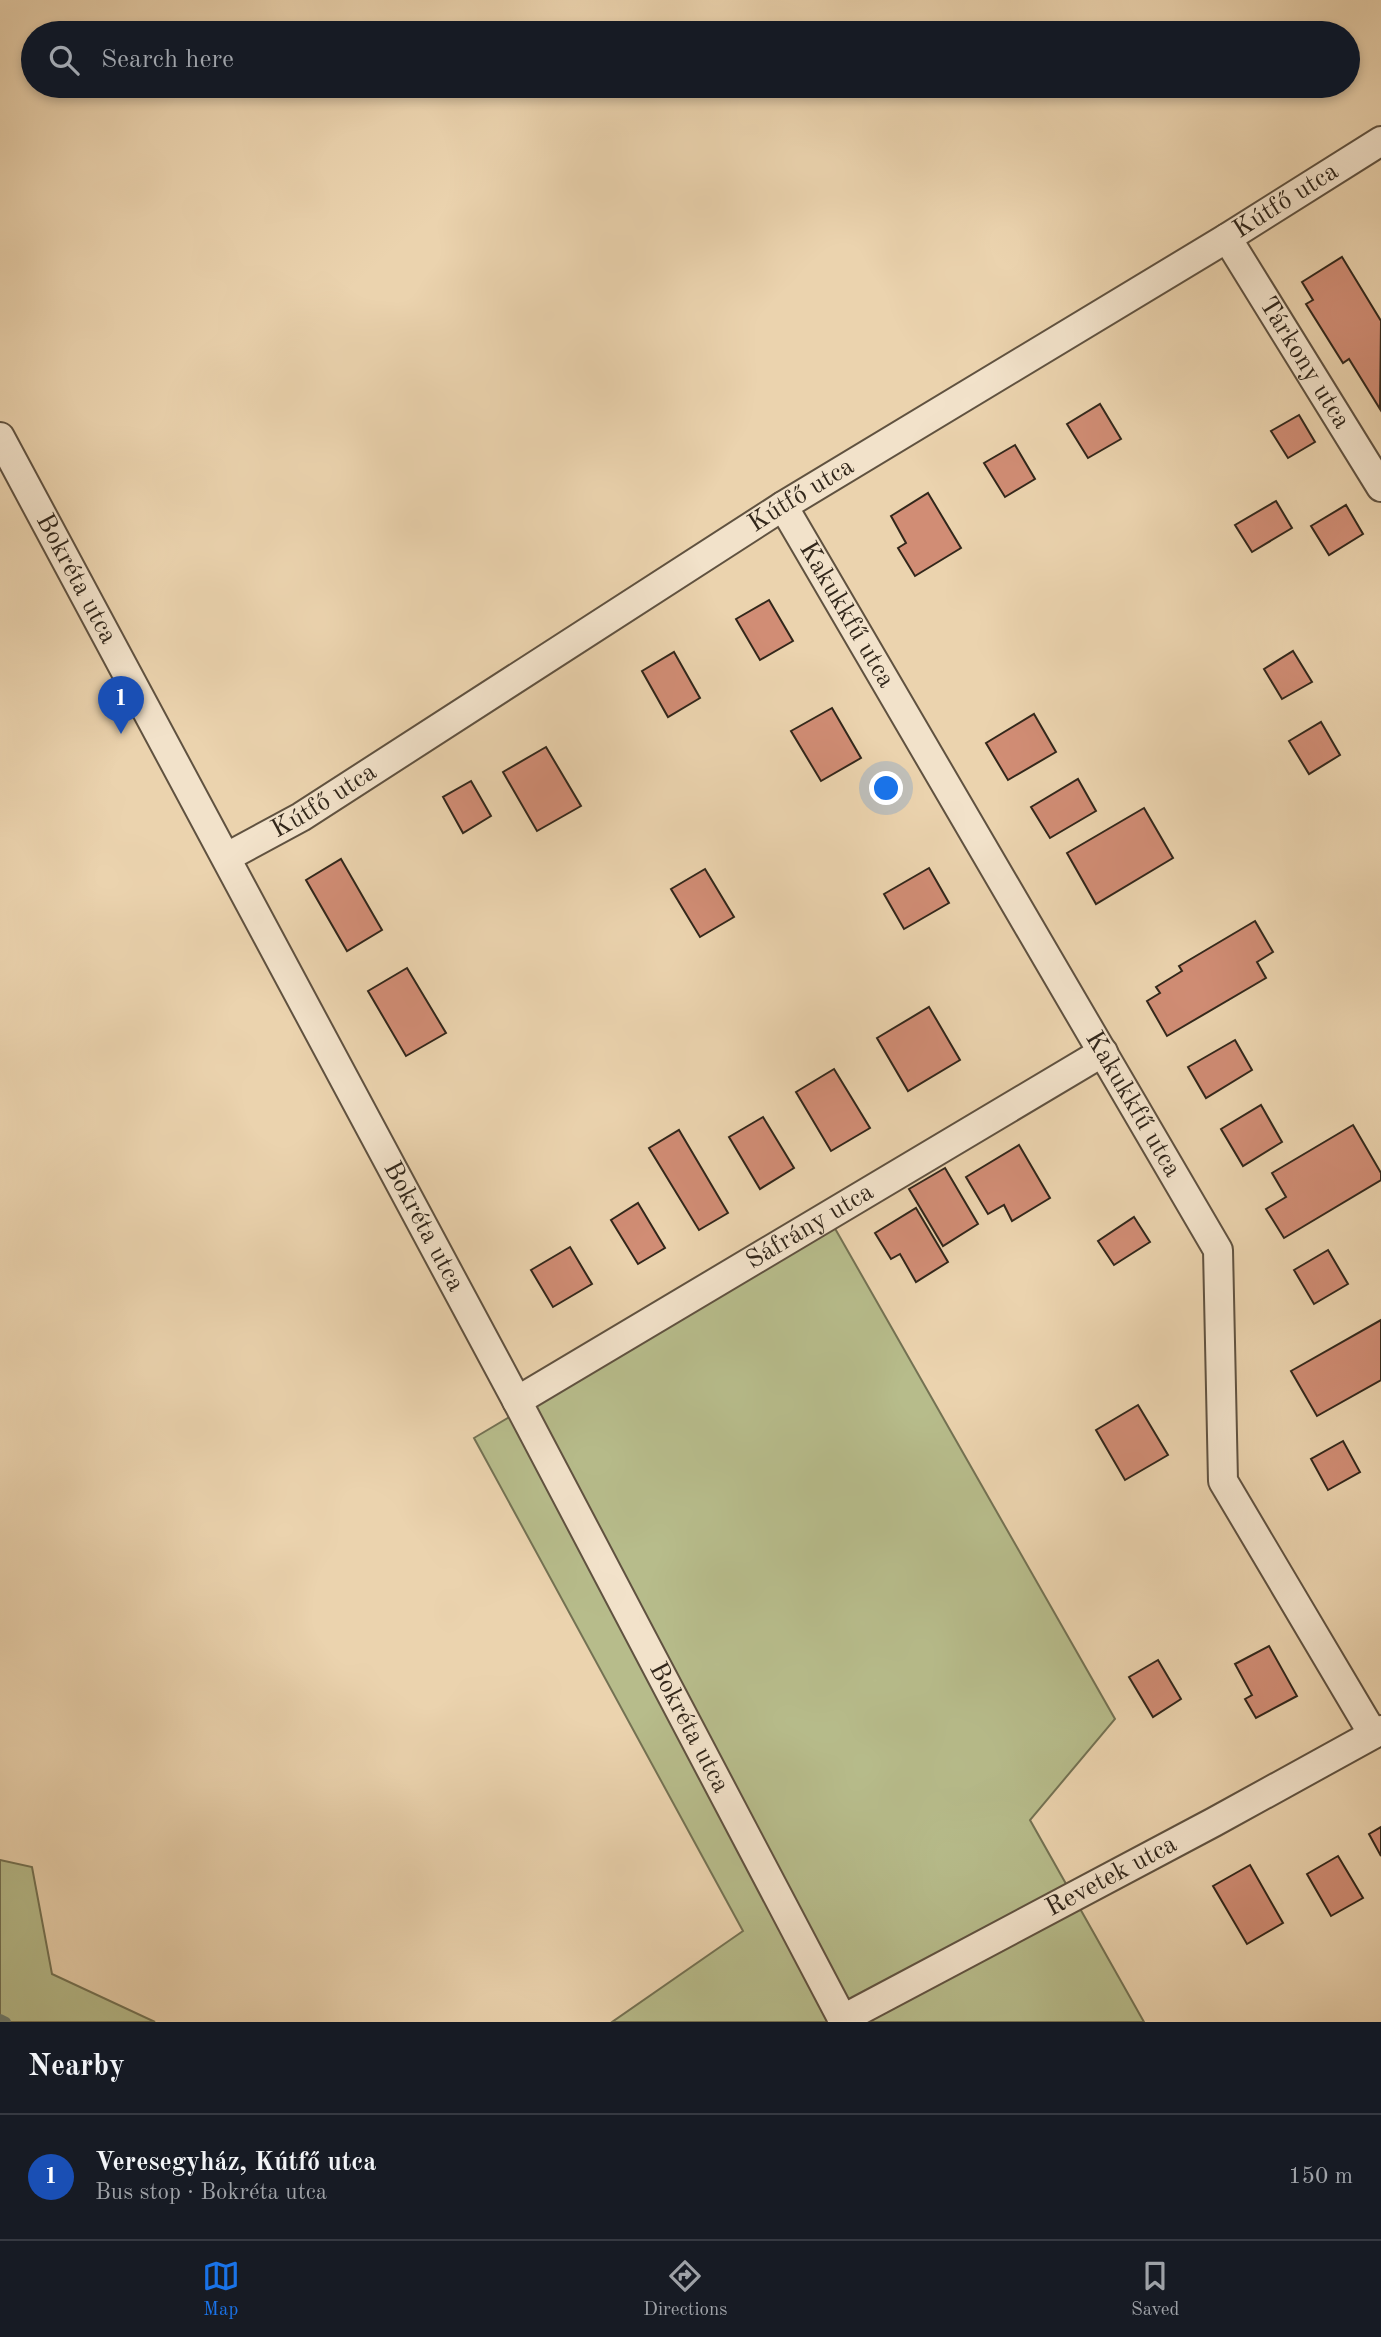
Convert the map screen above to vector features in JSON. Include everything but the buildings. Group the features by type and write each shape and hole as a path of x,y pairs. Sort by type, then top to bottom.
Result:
{"street":[{"name":"Kútfő utca","path":"227,857 301,817 783,506 1227,238 1381,141"},
{"name":"Tárkony utca","path":"1227,238 1381,487"},
{"name":"Bokréta utca","path":"0,436 517,1401 843,2020"},
{"name":"Kakukkfű utca","path":"783,506 1217,1250 1223,1481 1377,1732"},
{"name":"Sáfrány utca","path":"517,1401 1103,1052"},
{"name":"Revetek utca","path":"843,2020 1377,1732"}],"green space":[{"path":"833,1225 1115,1719 1030,1820 1144,2022 612,2022 743,1931 474,1438"},
{"path":"0,1860 32,1867 52,1974 155,2022 0,2022"}],"waterway":[{"path":"0,2019 6,2022"}],"place":[{"name":"Veresegyház, Kútfő utca","path":"121,734"}]}
